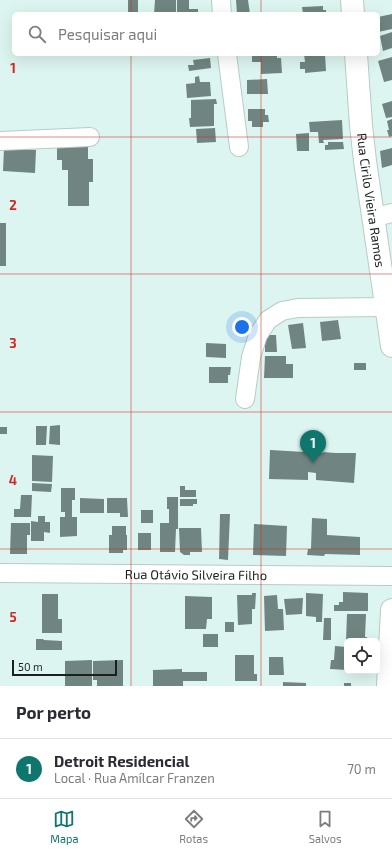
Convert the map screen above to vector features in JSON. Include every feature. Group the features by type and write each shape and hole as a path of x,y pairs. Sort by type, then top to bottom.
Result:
{"main road":[{"path":"352,0 353,12"},
{"name":"Rua Cirilo Vieira Ramos","path":"356,56 361,125 382,215 386,307 392,346"},
{"path":"388,686 392,610"}],"street":[{"path":"221,0 222,12"},
{"path":"227,56 239,147"},
{"path":"0,141 90,137"},
{"path":"245,399 251,357 258,335 268,320 282,311 298,308 386,307"},
{"name":"Rua Otávio Silveira Filho","path":"0,574 392,576"}],"building":[{"path":"128,0 138,0 138,12 128,12"},
{"path":"155,0 176,0 176,12 154,12"},
{"path":"177,0 189,0 189,9 198,9 198,12 177,12"},
{"path":"236,0 248,0 250,12 237,12"},
{"path":"323,6 323,10 326,10 326,12 303,12 302,7"},
{"path":"392,14 392,29 380,32 380,17"},
{"path":"392,32 392,48 383,51 380,36"},
{"path":"252,56 277,56 277,58 281,58 282,73 261,74 261,62 252,62"},
{"path":"304,56 325,56 326,71 305,73 305,69 300,69 300,62 305,62"},
{"path":"392,57 392,80 384,82 378,61"},
{"path":"210,58 211,68 189,71 188,65 194,65 193,60"},
{"path":"199,76 200,82 210,82 211,96 187,98 186,84 195,83 195,77"},
{"path":"267,79 268,94 247,94 247,80"},
{"path":"216,99 217,104 214,104 214,126 190,127 189,118 191,118 191,100"},
{"path":"392,101 392,117 386,118 382,104"},
{"path":"248,109 265,109 265,115 268,115 269,122 263,122 263,127 252,127 252,121 248,121"},
{"path":"392,119 392,136 389,137 387,121"},
{"path":"342,120 343,139 323,140 324,143 319,143 318,132 310,132 309,122"},
{"path":"215,128 216,142 197,143 196,129"},
{"path":"309,133 309,151 297,151 296,134"},
{"path":"328,142 343,142 344,149 325,150 325,145 328,145"},
{"path":"57,145 88,145 88,159 93,159 93,182 89,182 89,206 68,206 68,170 62,170 62,160 57,160"},
{"path":"4,148 36,150 35,173 3,171"},
{"path":"392,148 392,165 382,168 380,151"},
{"path":"0,223 6,223 6,266 0,266"},
{"path":"338,320 341,339 322,341 320,322"},
{"path":"303,323 306,348 292,349 288,325"},
{"path":"265,335 276,335 277,352 265,352"},
{"path":"206,343 226,344 226,358 206,357"},
{"path":"265,356 286,356 286,364 293,364 293,378 264,378"},
{"path":"354,363 366,363 366,370 354,370"},
{"path":"209,367 231,367 230,375 228,375 228,383 209,383"},
{"path":"60,425 60,445 49,444 50,426"},
{"path":"36,426 47,426 46,445 36,445"},
{"path":"0,427 7,427 7,434 0,434"},
{"path":"270,450 356,453 354,483 316,480 316,473 308,472 308,480 269,479"},
{"path":"32,455 53,456 52,482 32,481"},
{"path":"32,483 52,484 51,492 32,491"},
{"path":"180,486 185,486 185,490 196,490 196,497 180,497"},
{"path":"61,488 75,488 75,500 72,500 72,517 77,517 77,536 60,537 60,517 65,517 65,512 61,512"},
{"path":"21,495 32,495 31,517 14,517 14,509 20,509"},
{"path":"167,497 178,497 178,529 176,529 175,552 160,552 160,523 169,523"},
{"path":"80,498 104,499 104,513 80,513"},
{"path":"107,498 127,498 128,517 120,517 120,513 107,513"},
{"path":"180,499 197,499 197,504 193,504 193,506 180,506"},
{"path":"141,510 153,510 153,523 141,523"},
{"path":"220,514 230,514 228,560 219,559"},
{"path":"38,516 45,516 45,522 50,522 50,533 44,532 44,541 31,541 31,521 38,522"},
{"path":"312,518 327,519 327,535 360,537 360,555 307,555 308,549 311,549"},
{"path":"11,523 30,523 30,535 27,535 27,554 10,554"},
{"path":"254,524 287,526 286,556 253,555"},
{"path":"112,526 126,526 127,550 123,550 123,553 109,553 109,535 112,535"},
{"path":"179,528 201,528 202,552 190,552 190,555 184,555 180,552"},
{"path":"138,533 151,533 151,550 138,550"},
{"path":"343,592 368,593 368,611 334,611 334,605 339,605 339,602 343,602"},
{"path":"252,593 256,593 255,609 252,609 252,624 238,625 237,595 252,595"},
{"path":"306,593 323,594 322,622 316,622 316,617 306,616"},
{"path":"42,594 58,594 58,619 62,619 62,633 42,633"},
{"path":"277,595 278,609 283,609 284,630 265,631 264,596"},
{"path":"185,596 212,597 212,619 207,619 206,629 185,629"},
{"path":"303,598 302,614 286,615 284,599"},
{"path":"347,614 366,614 365,637 367,638 346,638"},
{"path":"324,618 331,618 331,640 323,640"},
{"path":"225,622 234,622 234,632 225,632"},
{"path":"203,634 218,634 218,647 203,647"},
{"path":"36,639 62,641 62,650 36,650"},
{"path":"335,646 344,647 344,670 330,669 331,660 334,660"},
{"path":"235,655 254,655 254,674 257,674 257,681 235,681"},
{"path":"269,657 283,657 284,675 269,675"},
{"path":"92,660 92,686 65,686 65,661"},
{"path":"123,660 123,686 97,686 97,680 93,680 93,661"},
{"path":"182,669 182,672 207,672 207,681 183,681 183,686 153,686 153,670"},
{"path":"283,682 306,683 306,686 283,686"},
{"path":"344,683 351,683 351,686 344,686"}],"place":[{"name":"Detroit Residencial","path":"313,463"}]}
